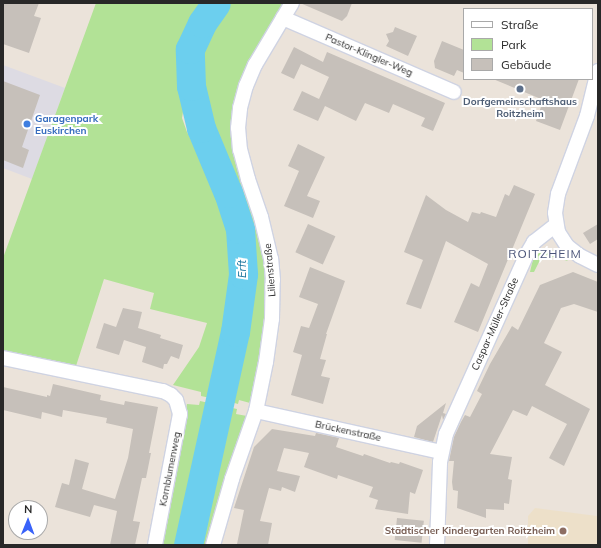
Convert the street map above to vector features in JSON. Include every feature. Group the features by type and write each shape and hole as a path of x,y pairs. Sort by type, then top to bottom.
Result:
{"street":[{"name":"Lilienstraße","path":"213,545 232,479 256,411 270,342 273,280 267,239 240,150 239,118 242,98 251,75 292,3"},
{"name":"Pastor-Klingler-Weg","path":"283,18 454,92"},
{"path":"598,71 593,120 558,194 555,212 556,225 562,240 580,256 598,265"},
{"name":"Caspar-Müller-Straße","path":"437,545 441,452 446,434 527,254 534,242 556,225"},
{"name":"Kornblumenweg","path":"3,358 153,389 171,395 178,404 180,414 155,545"},
{"name":"Brückenstraße","path":"256,411 441,452"}],"shaded area":[{"name":"Garagenpark Euskirchen","path":"3,65 65,88 32,179 3,168"},
{"name":"Städtischer Kindergarten Roitzheim","path":"535,508 597,516 598,511 598,545 528,545 528,516"}],"green space":[{"path":"96,3 208,3 195,21 184,41 179,79 185,99 182,118 187,132 219,193 235,239 238,257 234,294 219,366 215,399 201,396 201,392 173,385 199,347 207,323 150,309 154,293 104,279 76,366 3,351 3,258"},
{"path":"223,3 285,3 258,49 235,157 254,217 263,252 266,294 262,341 250,403 239,400 238,404 227,401 250,286 249,253 240,211 215,139 201,87 196,54 199,45"},
{"path":"546,250 557,251 568,261 554,257 545,258 539,262 534,272 530,272 533,259 539,253"},
{"path":"200,401 209,403 193,485 190,510 182,545 159,545 187,404 199,405"},
{"path":"223,406 237,409 236,414 247,416 226,477 207,545 195,545"}],"building":[{"path":"3,3 39,3 34,16 41,18 29,53 3,44"},
{"path":"300,3 352,3 347,16 342,21"},
{"path":"395,27 417,36 408,56 386,46 389,41 386,34 393,32"},
{"path":"442,41 463,50 463,73 457,70 454,76 435,68 434,61"},
{"path":"294,47 323,62 327,52 445,103 433,131 421,126 425,118 393,104 389,113 365,103 356,121 325,106 318,121 293,110 302,91 319,99 329,77 301,64 294,79 281,73"},
{"path":"495,80 579,80 560,130 536,121 542,104 539,103 541,99"},
{"path":"3,81 40,95 22,147 29,150 23,168 3,160"},
{"path":"298,144 325,157 307,196 320,201 313,218 284,206 299,171 288,166"},
{"path":"514,185 535,194 478,332 454,322 471,283 479,287 488,264 446,241 421,309 406,304 423,260 404,252 426,195 446,210 468,222 472,212 480,214 481,212 496,217 505,194 509,196"},
{"path":"308,224 335,236 323,265 295,252"},
{"path":"598,224 598,239 590,244 583,233"},
{"path":"310,267 345,281 326,334 320,359 326,360 321,376 330,378 323,404 291,395 302,355 293,352 301,326 309,328 318,304 299,297"},
{"path":"573,272 598,282 598,312 574,304 561,308 544,343 562,352 545,385 590,409 564,466 549,458 567,424 532,406 527,416 513,410 490,454 512,457 508,479 512,480 509,504 504,503 504,510 486,509 486,518 457,508 458,491 453,490 452,482 454,461 449,461 454,437 461,422 465,415 470,417 482,394 477,391 490,364 512,326 518,330 540,285"},
{"path":"123,308 142,312 138,328 161,335 160,338 183,345 179,359 171,356 167,364 164,364 163,369 142,362 146,347 124,340 119,355 96,348 104,323 116,327"},
{"path":"53,384 101,395 100,400 124,405 125,401 158,407 149,453 151,453 146,478 142,478 133,521 140,522 135,545 110,545 117,511 94,505 90,517 55,507 62,483 69,485 75,459 89,463 82,489 115,499 128,458 133,429 106,423 107,418 63,410 62,417 42,412 41,419 3,410 3,387 47,397 47,395 50,396"},
{"path":"446,403 443,413 446,414 443,420 442,415 433,442 414,437 417,426"},
{"path":"272,429 315,436 316,433 339,438 336,447 363,456 364,454 390,463 399,464 400,462 423,470 415,494 410,492 408,514 375,509 378,500 369,497 373,487 338,475 337,479 304,467 309,453 284,448 277,471 300,476 295,492 282,487 281,491 269,488 260,521 272,523 268,545 237,544 244,510 234,508 254,447"},
{"path":"397,518 424,521 422,543 395,540"}],"waterway":[{"name":"Erft","path":"188,545 235,332 243,274 240,229 228,193 201,128 191,86 190,49 202,23 216,3"}],"place":[{"name":"Dorfgemeinschaftshaus Roitzheim","path":"520,89"},
{"name":"Garagenpark Euskirchen","path":"27,124"},
{"name":"Städtischer Kindergarten Roitzheim","path":"563,531"}],"district":[{"name":"ROITZHEIM","path":"545,254"}]}
